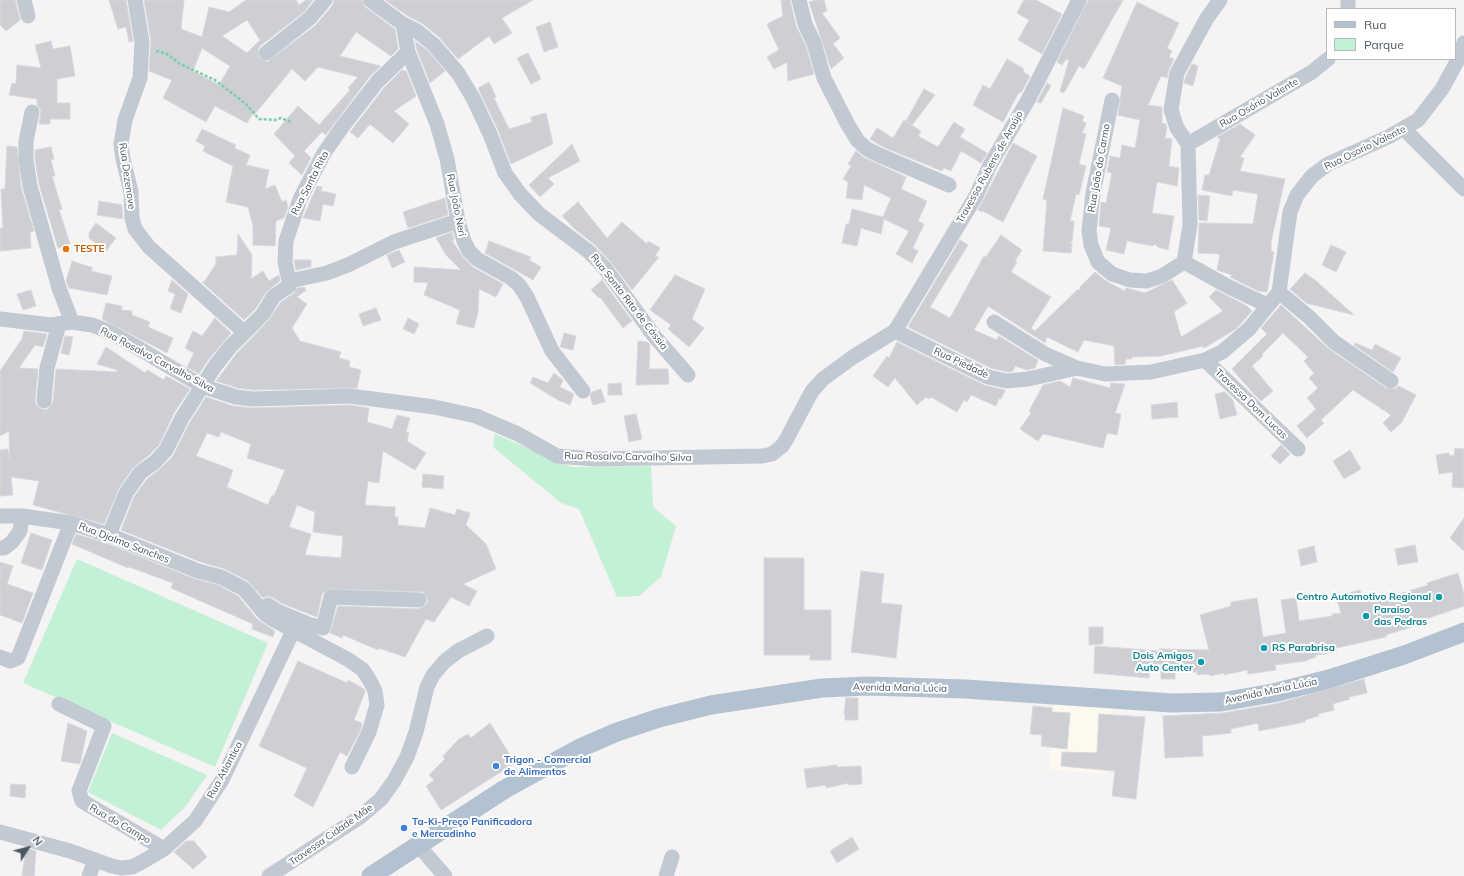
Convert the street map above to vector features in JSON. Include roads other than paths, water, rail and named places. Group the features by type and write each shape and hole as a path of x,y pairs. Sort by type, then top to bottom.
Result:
{"main road":[{"name":"Avenida Maria Lúcia","path":"371,876 505,789 580,748 617,732 659,718 711,705 822,688 868,686 965,689 1172,703 1221,702 1273,693 1329,679 1404,655 1464,632"}],"street":[{"path":"24,0 28,16"},
{"name":"Rua Dezenove","path":"135,0 142,42 140,78 125,120 122,137 123,159 131,192 132,218 135,229 149,247 244,332"},
{"path":"266,53 310,18 325,0"},
{"name":"Rua Santa Rita de Cássia","path":"370,0 403,24 417,31 433,44 458,73 487,126 504,173 520,194 539,214 588,251 604,267 655,337 688,375"},
{"path":"799,0 805,24 814,43 824,78 848,125 858,141 867,149 879,155 949,185"},
{"name":"Travessa Rubens de Araújo","path":"895,331 976,196 990,165 1028,100 1065,23 1079,0"},
{"path":"1213,2 1177,73 1171,110 1177,128 1188,144 1190,224 1184,262 1229,287 1267,305"},
{"path":"403,24 408,52"},
{"name":"Rua João Neri","path":"408,52 437,124 452,183 458,220 464,241 469,251 477,259 511,278 519,285 527,297 552,351 583,391"},
{"name":"Rua Santa Rita","path":"289,281 285,262 286,241 300,200 324,153 377,82 408,52"},
{"name":"Rua Osorio Valente","path":"1279,292 1290,212 1297,195 1312,176 1328,164 1404,129 1418,120 1434,101 1461,53"},
{"name":"Rua Osório Valente","path":"1188,144 1312,72 1327,60"},
{"name":"Rua João do Carmo","path":"1112,100 1092,193 1089,231 1091,245 1098,262 1112,274 1138,282 1162,276 1184,262"},
{"path":"32,112 26,141 26,160 30,186 59,288 65,323 47,368 44,401"},
{"path":"1404,129 1464,189"},
{"path":"109,535 132,485 140,473 155,462 166,450 182,418 219,361 244,332 263,314 274,296 288,286 289,281 327,273 350,264 405,238 458,220"},
{"path":"994,322 1045,354 1078,368 1105,374 1151,372 1205,360 1222,352 1248,329 1279,292 1309,317 1334,342 1391,381"},
{"name":"Rua Rosalvo Carvalho Silva","path":"0,319 51,325 65,323 92,325 108,331 161,360 202,386 236,397 253,399 350,396 434,407 476,416 518,434 557,456 595,459 762,456 772,454 782,446 812,391 823,379 853,357 895,331"},
{"name":"Rua Piedade","path":"895,331 988,378 1007,381 1028,379 1078,368"},
{"name":"Travessa Dom Lucas","path":"1205,360 1298,449"},
{"name":"Rua Djalma Sanches","path":"0,516 22,516 71,522 109,535 192,568 221,577 244,589 279,612 308,624 323,628 331,597 419,600"},
{"path":"0,548 4,548 12,542 20,531 22,516"},
{"path":"0,657 10,661 18,658 71,522"},
{"name":"Rua Djalma Sanches","path":"244,589 265,614 293,631 349,660 363,670 375,691 377,705 375,718 352,767"},
{"name":"Rua Atlantica","path":"0,832 121,868 132,867 164,849 195,821 222,780 293,631"},
{"name":"Travessa Cidade Mãe","path":"270,876 360,817 381,799 394,781 407,757 416,732 426,688 433,675 444,662 458,651 487,636"},
{"name":"Rua do Campo","path":"59,704 102,724 105,729 79,791 82,802 164,849"},
{"path":"418,845 445,876"},
{"path":"666,876 672,857"},
{"path":"89,876 95,860"}],"place":[{"name":"TESTE","path":"66,249"},
{"name":"Centro Automotivo Regional","path":"1439,597"},
{"name":"Paraiso das Pedras","path":"1366,616"},
{"name":"RS Parabrisa","path":"1264,648"},
{"name":"Dois Amigos Auto Center","path":"1201,662"},
{"name":"Trigon - Comercial de Alimentos","path":"496,766"},
{"name":"Ta-Ki-Preço Panificadora e Mercadinho","path":"404,828"}]}
